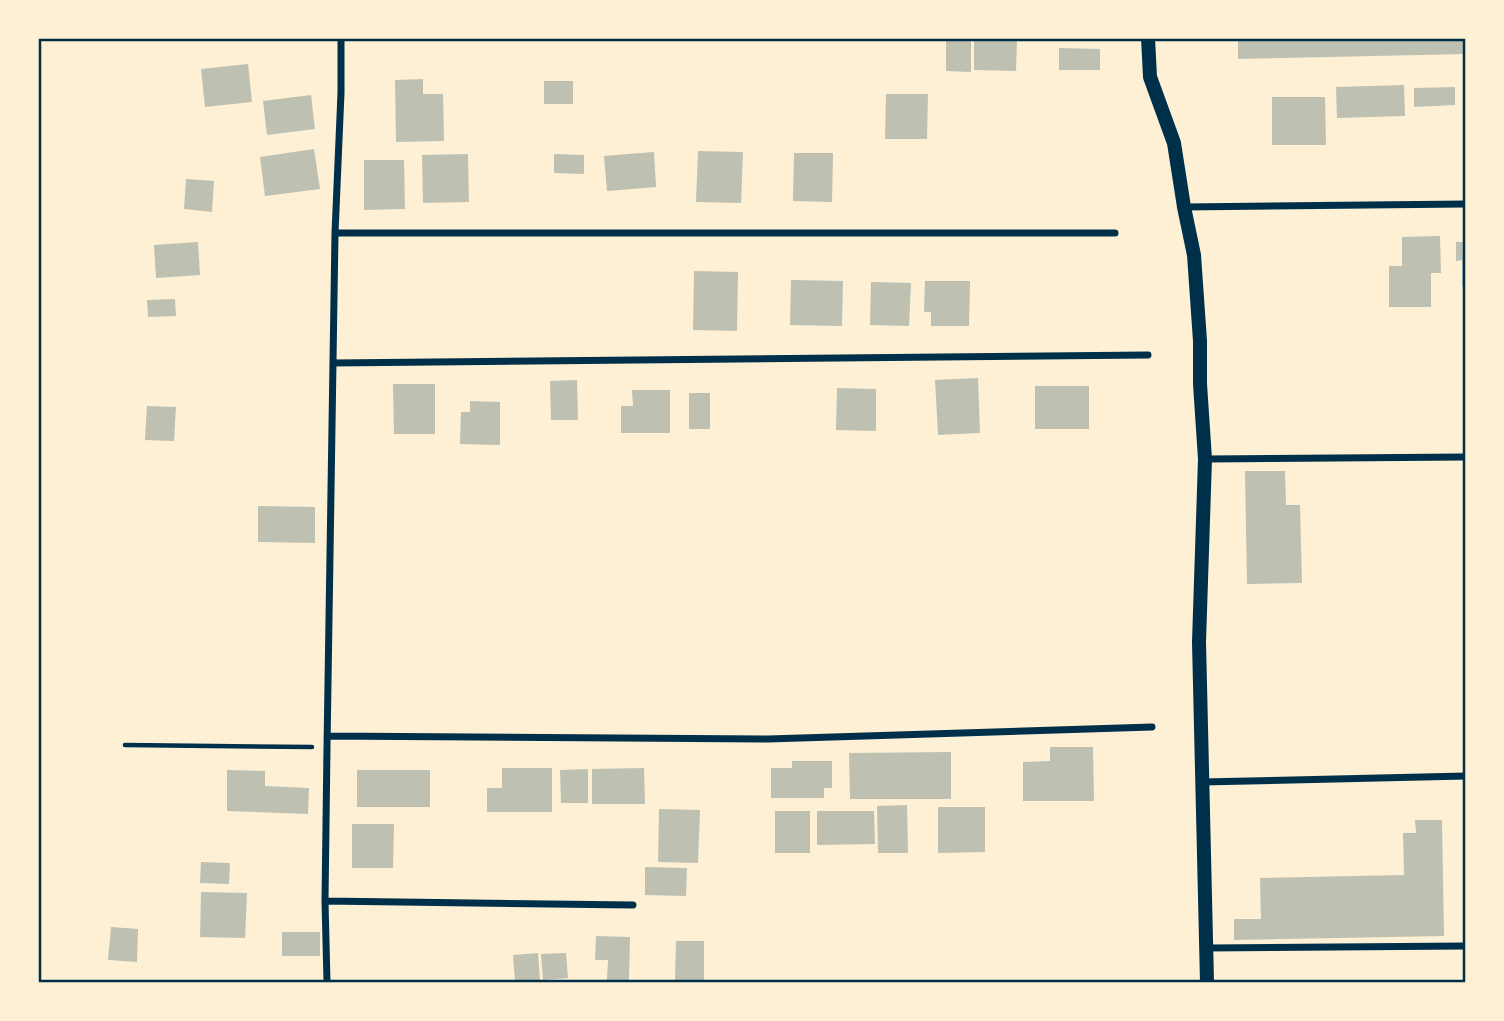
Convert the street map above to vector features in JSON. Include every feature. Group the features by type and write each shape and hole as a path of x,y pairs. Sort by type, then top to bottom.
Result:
{"main road":[{"path":"1148,38 1150,77 1174,143 1195,268 1200,341 1205,459 1199,642 1207,982"}],"street":[{"path":"327,982 327,736 341,38"},
{"path":"1184,207 1465,204"},
{"path":"335,233 1115,233"},
{"path":"333,363 1148,355"},
{"path":"1205,459 1465,457"},
{"path":"327,736 768,740 1152,727"},
{"path":"1202,782 1465,776"},
{"path":"326,901 633,905"},
{"path":"1207,948 1465,946"}],"path":[{"path":"125,745 327,747"}],"building":[{"path":"946,38 971,38 971,72 946,71"},
{"path":"1238,38 1466,38 1466,54 1238,59"},
{"path":"974,39 1017,40 1016,71 974,70"},
{"path":"1059,48 1100,49 1100,70 1059,70"},
{"path":"248,64 252,102 205,107 201,69"},
{"path":"423,79 423,94 443,94 444,141 396,142 395,80"},
{"path":"544,81 573,81 573,104 544,104"},
{"path":"1404,85 1405,116 1337,118 1336,87"},
{"path":"1455,87 1455,105 1414,107 1414,88"},
{"path":"886,94 928,94 927,139 885,139"},
{"path":"311,95 315,129 267,135 263,101"},
{"path":"1272,97 1325,97 1326,145 1272,145"},
{"path":"314,149 320,189 265,196 260,157"},
{"path":"698,151 743,152 741,203 696,202"},
{"path":"654,152 656,187 607,191 604,156"},
{"path":"794,153 833,153 832,202 793,201"},
{"path":"468,154 469,202 423,203 422,155"},
{"path":"554,154 584,155 584,174 554,173"},
{"path":"364,160 404,160 405,209 364,210"},
{"path":"186,179 214,181 212,212 184,209"},
{"path":"1440,236 1441,273 1431,273 1431,307 1389,307 1389,266 1402,266 1402,237"},
{"path":"198,242 200,275 156,278 154,245"},
{"path":"1456,242 1466,242 1466,287 1462,287 1462,260 1456,261"},
{"path":"694,271 738,272 737,331 693,330"},
{"path":"791,280 843,281 842,326 790,325"},
{"path":"925,281 970,281 969,326 931,326 931,312 924,312"},
{"path":"871,282 911,283 909,326 870,325"},
{"path":"175,299 176,316 148,317 147,300"},
{"path":"978,378 980,433 938,435 935,380"},
{"path":"577,380 578,420 551,420 550,381"},
{"path":"393,384 435,384 435,434 394,434"},
{"path":"1035,386 1089,386 1089,429 1035,429"},
{"path":"837,388 876,389 876,431 836,430"},
{"path":"632,390 670,390 670,433 621,433 621,406 633,406"},
{"path":"689,393 710,393 710,429 689,429"},
{"path":"470,401 500,402 500,445 460,444 461,412 470,412"},
{"path":"147,406 176,407 174,441 145,440"},
{"path":"1245,471 1285,471 1286,505 1300,505 1302,583 1247,584"},
{"path":"258,506 315,507 315,543 258,542"},
{"path":"1050,747 1093,747 1094,801 1023,801 1023,762 1050,761"},
{"path":"951,752 951,799 850,799 849,753"},
{"path":"792,761 832,761 832,788 824,788 824,798 771,798 771,768 792,768"},
{"path":"502,768 552,768 552,812 487,812 487,788 502,788"},
{"path":"644,768 645,804 592,804 592,769"},
{"path":"588,769 588,803 561,803 560,770"},
{"path":"227,770 265,771 265,786 309,788 308,814 227,811"},
{"path":"357,770 430,770 430,807 357,807"},
{"path":"907,805 908,853 878,853 877,806"},
{"path":"938,807 985,807 985,852 938,853"},
{"path":"659,809 700,810 698,863 658,862"},
{"path":"775,811 810,811 810,853 775,853"},
{"path":"817,811 874,811 875,844 817,845"},
{"path":"1415,820 1442,820 1444,936 1234,940 1234,919 1261,919 1260,878 1404,875 1403,833 1416,833"},
{"path":"352,824 394,824 393,868 352,868"},
{"path":"201,862 230,863 229,884 200,883"},
{"path":"645,867 687,868 686,896 645,895"},
{"path":"201,892 247,893 245,938 200,937"},
{"path":"111,927 138,929 137,962 108,960"},
{"path":"282,932 320,932 320,956 282,956"},
{"path":"596,936 630,937 629,980 607,980 608,960 595,960"},
{"path":"676,941 704,941 704,980 675,980"},
{"path":"538,953 540,980 515,982 513,955"},
{"path":"566,953 568,978 543,980 541,954"}]}
